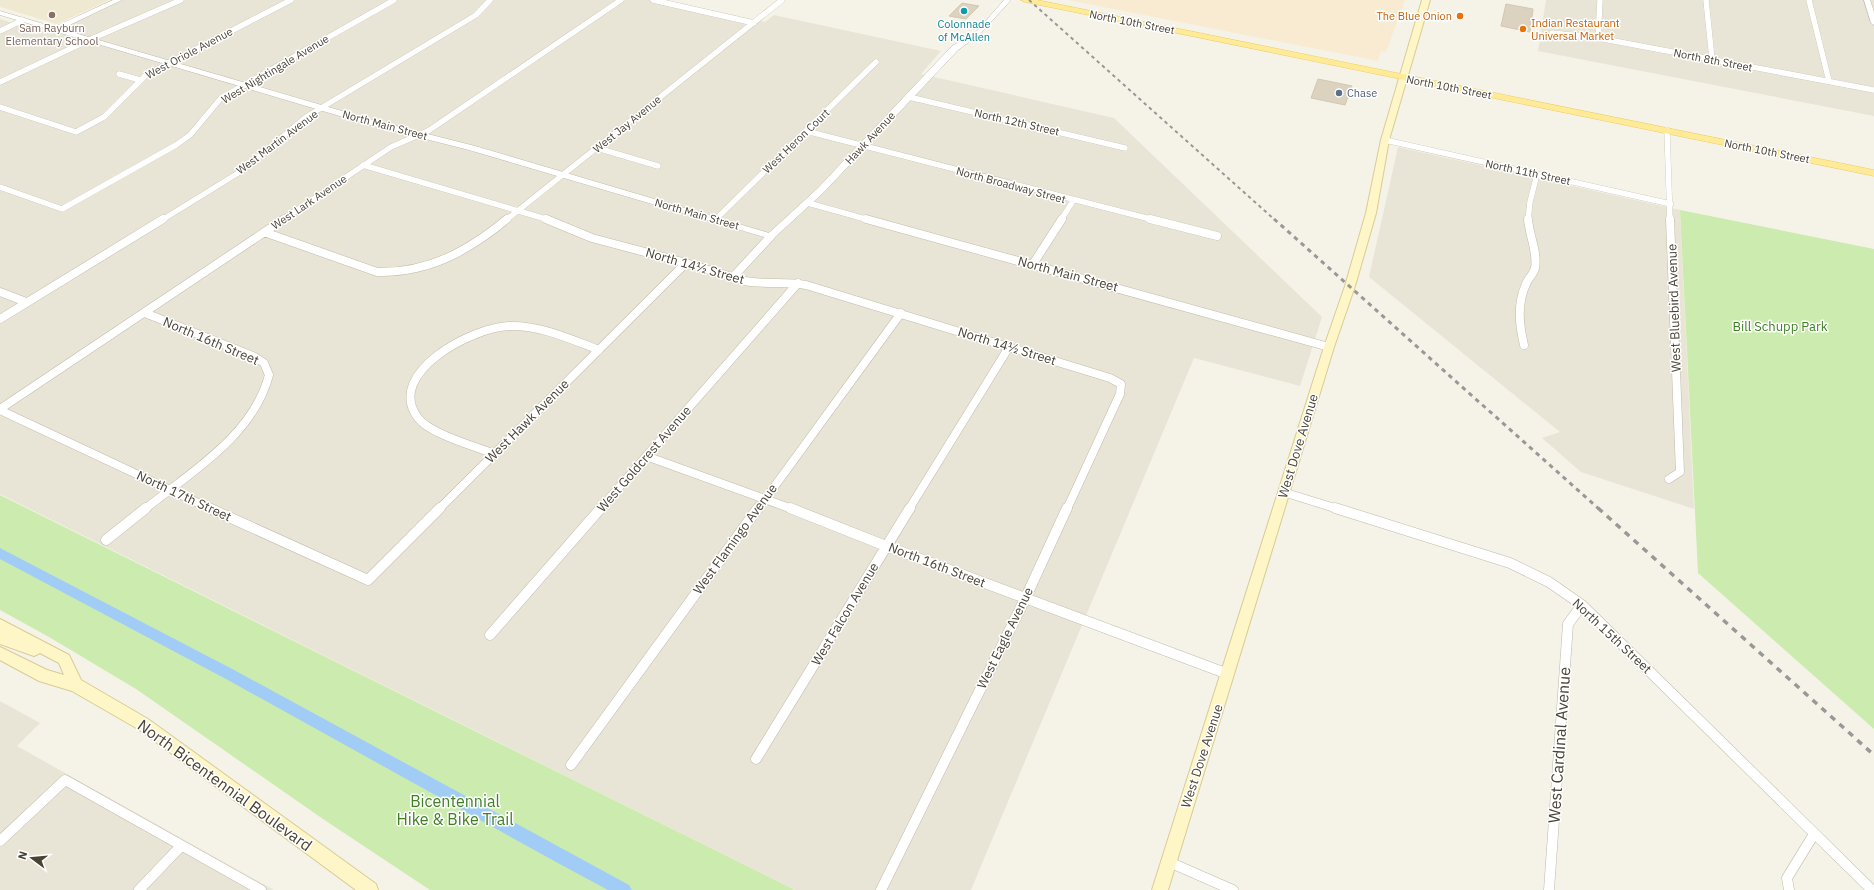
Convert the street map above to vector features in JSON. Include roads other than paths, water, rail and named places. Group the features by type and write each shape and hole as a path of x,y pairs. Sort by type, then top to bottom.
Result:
{"main road":[{"name":"North 10th Street","path":"1024,0 1874,172"},
{"name":"West Dove Avenue","path":"1160,890 1283,492 1329,346 1350,286 1371,213 1385,140 1426,0"},
{"path":"0,625 64,660 76,685"},
{"path":"0,638 64,660"},
{"name":"North Bicentennial Boulevard","path":"0,653 44,676 76,685 143,724 370,890"}],"street":[{"path":"55,29 118,0"},
{"path":"0,82 89,40 181,0"},
{"name":"West Oriole Avenue","path":"0,107 76,132 104,117 140,80 168,63 291,0"},
{"name":"West Nightingale Avenue","path":"0,187 62,209 176,145 190,135 221,98 394,0"},
{"name":"West Martin Avenue","path":"0,319 243,170 300,122 476,15 490,0"},
{"name":"West Lark Avenue","path":"0,410 363,165 404,140 420,135 621,0"},
{"path":"654,0 754,23"},
{"name":"West Jay Avenue","path":"264,232 377,272 394,273 413,269 453,255 470,246 518,211 782,0"},
{"name":"Hawk Avenue","path":"733,278 771,236 808,203 955,48 978,33 1008,0"},
{"path":"1598,38 1600,0"},
{"path":"1706,0 1712,59"},
{"path":"1809,0 1829,81"},
{"path":"1867,0 1874,23"},
{"name":"North Main Street","path":"0,13 373,123 472,148 564,174 771,236"},
{"path":"0,31 23,20"},
{"name":"North 8th Street","path":"1552,34 1598,38 1874,90"},
{"name":"West Heron Court","path":"716,219 876,62"},
{"path":"119,74 140,80"},
{"name":"North 12th Street","path":"909,97 1125,148"},
{"name":"West Bluebird Avenue","path":"1667,130 1680,472 1669,479"},
{"name":"North Broadway Street","path":"806,131 1073,201 1217,236"},
{"name":"North 11th Street","path":"1385,140 1671,204"},
{"path":"597,148 658,166"},
{"name":"North 14½ Street","path":"363,165 549,220 592,238 686,262 733,278 755,283 798,283 901,313 1114,379 1120,384"},
{"path":"1524,346 1519,326 1519,300 1526,282 1535,269 1536,259 1531,245 1528,219 1537,174"},
{"path":"1032,264 1073,201"},
{"name":"North Main Street","path":"808,203 1329,346"},
{"name":"West Hawk Avenue","path":"368,580 686,262"},
{"name":"West Goldcrest Avenue","path":"490,635 798,283"},
{"path":"0,292 26,302"},
{"name":"North 16th Street","path":"145,313 255,357 264,363 269,375 251,414 240,432 169,490"},
{"name":"West Flamingo Avenue","path":"571,765 764,498 901,313"},
{"path":"494,454 430,428 417,417 412,409 410,392 419,374 430,362 453,344 467,337 488,329 512,326 542,330 599,350"},
{"name":"West Falcon Avenue","path":"756,759 1010,347"},
{"name":"West Eagle Avenue","path":"881,890 1025,599 1120,394 1122,387 1120,384"},
{"name":"North 17th Street","path":"0,410 169,490 368,580"},
{"name":"North 16th Street","path":"646,456 764,498 1025,599 1228,674"},
{"path":"106,540 169,490"},
{"name":"North 15th Street","path":"1283,492 1510,563 1549,582 1582,605 1872,890"},
{"name":"West Cardinal Avenue","path":"1549,890 1568,624 1582,605"},
{"path":"0,841 65,780 261,890"},
{"path":"1789,890 1787,878 1814,834"},
{"path":"139,890 181,846"},
{"path":"1169,862 1233,890"}],"waterway":[{"path":"0,553 231,675 561,857 624,890"}],"railway":[{"path":"1029,0 1275,220"},
{"path":"1274,219 1599,509"},
{"path":"1598,508 1874,755"}],"place":[{"name":"Colonnade of McAllen","path":"964,11"},
{"name":"Sam Rayburn Elementary School","path":"52,15"},
{"name":"The Blue Onion","path":"1460,16"},
{"name":"Indian Restaurant Universal Market","path":"1523,29"},
{"name":"Chase","path":"1339,93"}],"park label":[{"name":"Bill Schupp Park","path":"1780,326"},
{"name":"Bicentennial Hike & Bike Trail","path":"455,810"}]}
